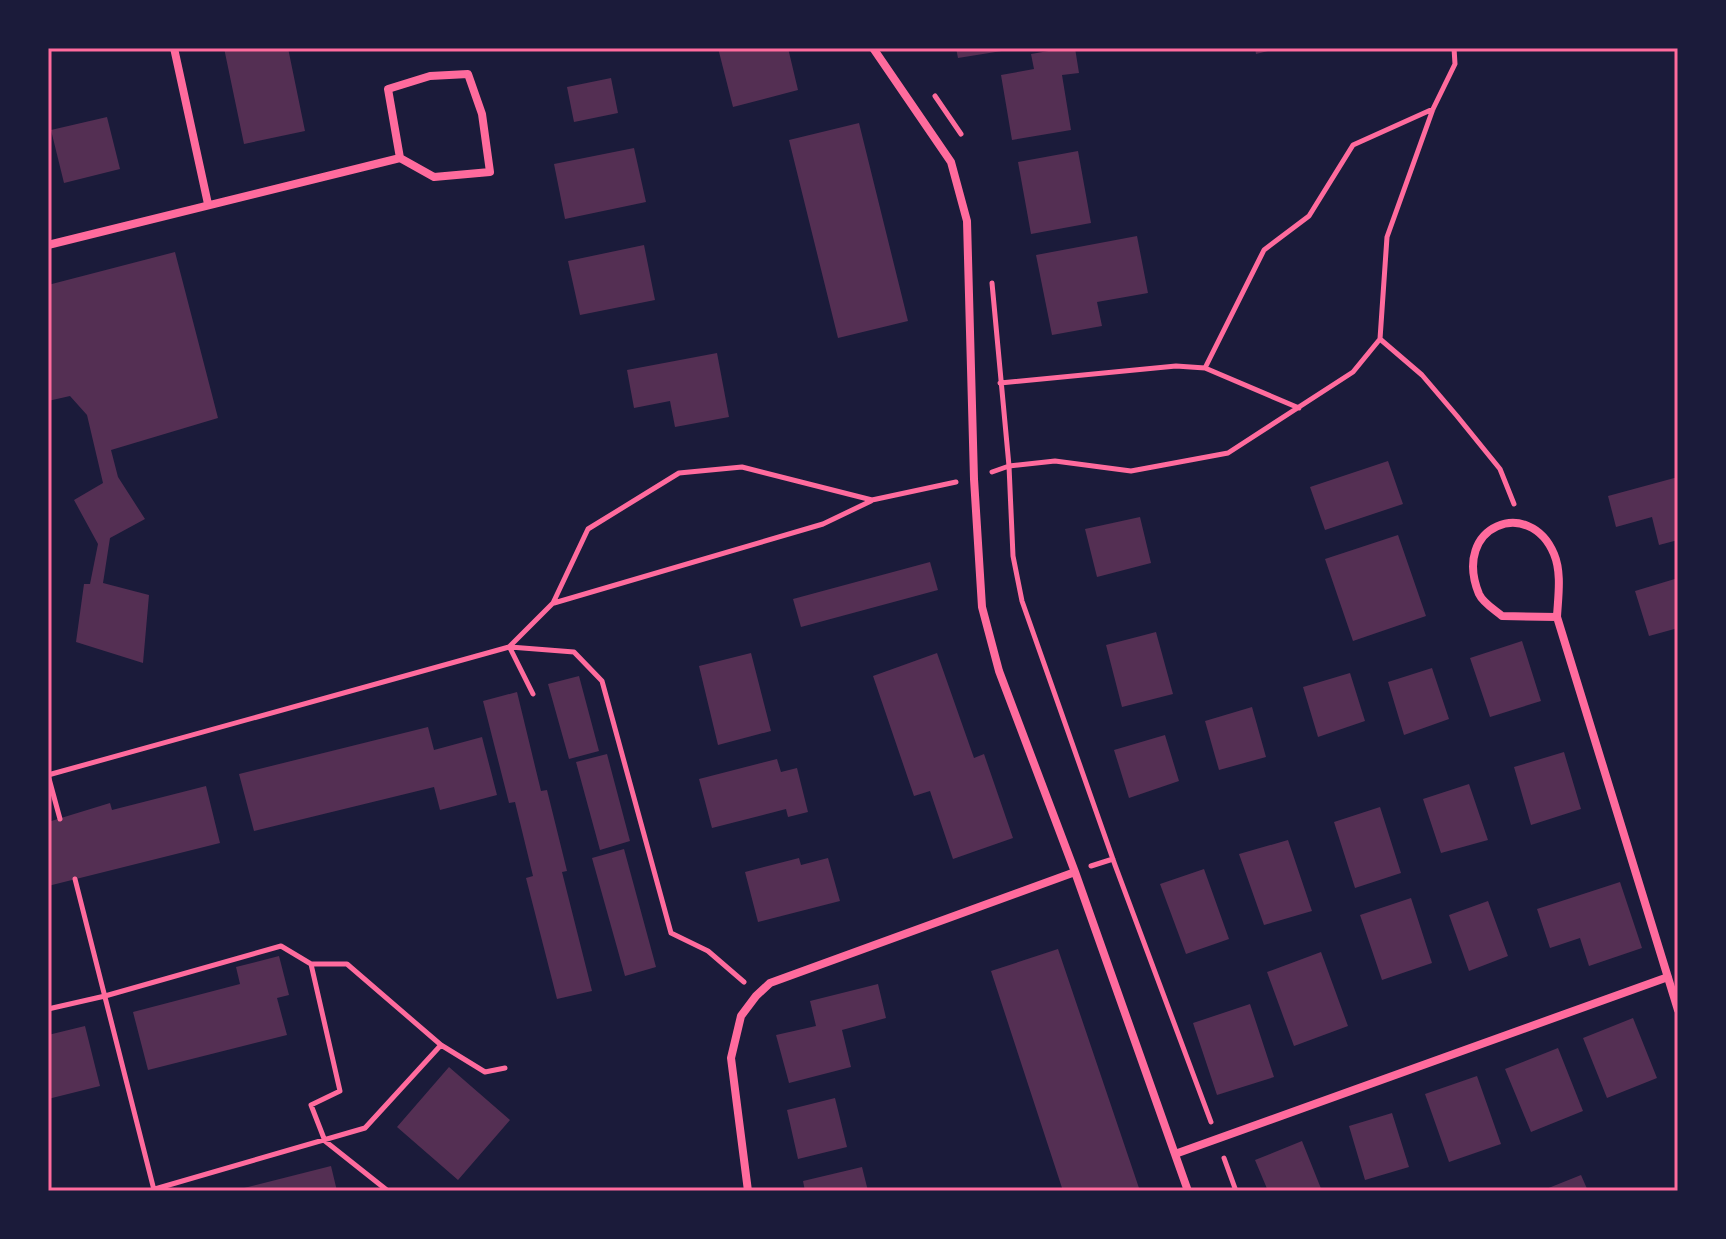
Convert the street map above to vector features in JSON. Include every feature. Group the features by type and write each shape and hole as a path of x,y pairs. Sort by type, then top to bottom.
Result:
{"street":[{"path":"174,48 208,204"},
{"path":"873,48 951,162 967,221 974,479 982,607 989,638 1188,1191"},
{"path":"48,245 400,158 434,177 490,172 482,114 468,74 430,76 388,89 400,158"},
{"path":"1557,617 1502,616 1480,597 1472,558 1483,534 1498,525 1523,524 1543,534 1555,557 1557,617 1678,1010"},
{"path":"748,1191 731,1058 741,1016 756,996 770,983 1075,872"},
{"path":"1175,1154 1668,977"}],"path":[{"path":"553,603 698,558 823,524 872,500 974,479 1009,466 1055,461 1131,471 1228,453 1353,372 1380,339 1387,237 1433,109 1455,64 1454,48"},
{"path":"927,86 967,144"},
{"path":"1205,368 1264,250 1309,216 1353,145 1433,109"},
{"path":"992,273 1009,466 1013,556 1022,601 1115,865 1236,1191"},
{"path":"1380,339 1422,375 1500,469 1523,524"},
{"path":"971,386 1176,366 1205,368 1299,408"},
{"path":"509,647 553,603 588,529 679,473 742,467 872,500"},
{"path":"509,647 533,694"},
{"path":"60,819 48,775 509,647 574,652 602,681 671,933 708,951 735,972 756,996"},
{"path":"75,879 152,1191 365,1128 441,1045"},
{"path":"48,1009 281,946 311,964 347,964 441,1045 485,1072 505,1068"},
{"path":"311,964 340,1091 311,1105 325,1141 388,1191"}],"building":[{"path":"224,48 288,48 305,131 244,144"},
{"path":"718,48 788,48 798,90 733,107"},
{"path":"956,48 1008,48 1008,50 958,58"},
{"path":"1075,48 1079,73 1062,75 1071,130 1012,140 1001,75 1034,69 1031,54"},
{"path":"1255,48 1276,48 1276,49 1256,54"},
{"path":"611,78 618,113 574,122 567,87"},
{"path":"107,117 120,169 64,183 51,130"},
{"path":"859,123 908,321 838,338 789,140"},
{"path":"634,148 646,202 565,219 554,164"},
{"path":"1078,151 1091,223 1031,234 1018,162"},
{"path":"1137,236 1148,293 1097,302 1102,326 1052,335 1036,255"},
{"path":"644,245 655,300 580,315 568,261"},
{"path":"175,252 218,418 111,450 118,477 145,519 110,538 103,583 149,595 143,663 76,642 84,584 90,584 98,544 74,500 103,483 87,415 70,396 48,401 48,285"},
{"path":"717,353 729,417 675,427 670,401 634,408 627,370"},
{"path":"1388,461 1403,504 1325,530 1310,487"},
{"path":"1678,477 1678,540 1659,545 1652,517 1616,527 1608,496"},
{"path":"1140,517 1151,563 1097,577 1085,529"},
{"path":"1398,535 1426,616 1353,641 1325,559"},
{"path":"930,562 938,590 801,627 793,599"},
{"path":"1678,578 1678,628 1649,636 1635,591"},
{"path":"1156,632 1173,694 1122,707 1106,645"},
{"path":"1522,641 1541,701 1490,717 1470,658"},
{"path":"751,653 771,731 718,745 699,666"},
{"path":"937,653 974,758 984,754 1013,838 953,859 930,791 914,796 873,676"},
{"path":"1432,668 1449,719 1404,735 1388,682"},
{"path":"1350,673 1365,721 1318,737 1303,687"},
{"path":"579,676 599,751 569,759 548,684"},
{"path":"517,692 541,791 547,790 567,871 562,872 592,991 557,999 526,878 533,876 515,802 509,803 483,701"},
{"path":"1252,707 1266,757 1219,770 1205,721"},
{"path":"428,727 434,750 482,737 497,795 440,810 434,787 254,831 239,774"},
{"path":"1165,735 1179,781 1129,798 1114,750"},
{"path":"1564,752 1581,809 1531,825 1514,767"},
{"path":"607,754 630,841 600,850 576,762"},
{"path":"777,759 781,772 797,768 808,812 788,817 786,809 712,828 699,779"},
{"path":"1469,784 1488,840 1441,853 1423,799"},
{"path":"206,786 220,843 48,886 48,822 110,803 112,810"},
{"path":"1380,807 1401,873 1355,888 1334,822"},
{"path":"1288,840 1312,911 1264,925 1239,854"},
{"path":"624,849 656,967 625,976 592,858"},
{"path":"799,858 801,865 828,858 840,901 758,922 745,872"},
{"path":"1204,869 1229,939 1186,954 1160,884"},
{"path":"1620,882 1642,948 1589,966 1580,938 1550,948 1537,909"},
{"path":"1411,898 1432,963 1382,980 1360,915"},
{"path":"1488,901 1508,956 1469,971 1449,915"},
{"path":"1058,949 1140,1191 1063,1191 991,971"},
{"path":"1321,952 1348,1026 1294,1046 1267,972"},
{"path":"279,956 289,995 277,998 287,1035 148,1070 133,1012 240,984 236,967"},
{"path":"878,984 886,1018 842,1030 851,1067 789,1083 776,1035 816,1026 810,1001"},
{"path":"1250,1004 1274,1077 1217,1095 1193,1023"},
{"path":"1633,1018 1657,1078 1607,1098 1583,1038"},
{"path":"85,1026 100,1086 48,1099 48,1035"},
{"path":"1558,1048 1583,1111 1531,1132 1505,1069"},
{"path":"449,1067 510,1120 458,1180 397,1127"},
{"path":"1477,1076 1501,1144 1449,1162 1425,1094"},
{"path":"835,1098 847,1147 798,1159 787,1110"},
{"path":"1392,1113 1409,1167 1365,1180 1349,1126"},
{"path":"1302,1141 1322,1191 1268,1191 1255,1160"},
{"path":"331,1166 337,1191 236,1190"},
{"path":"862,1167 868,1191 805,1191 803,1181"},
{"path":"1581,1175 1588,1191 1541,1191"}]}
